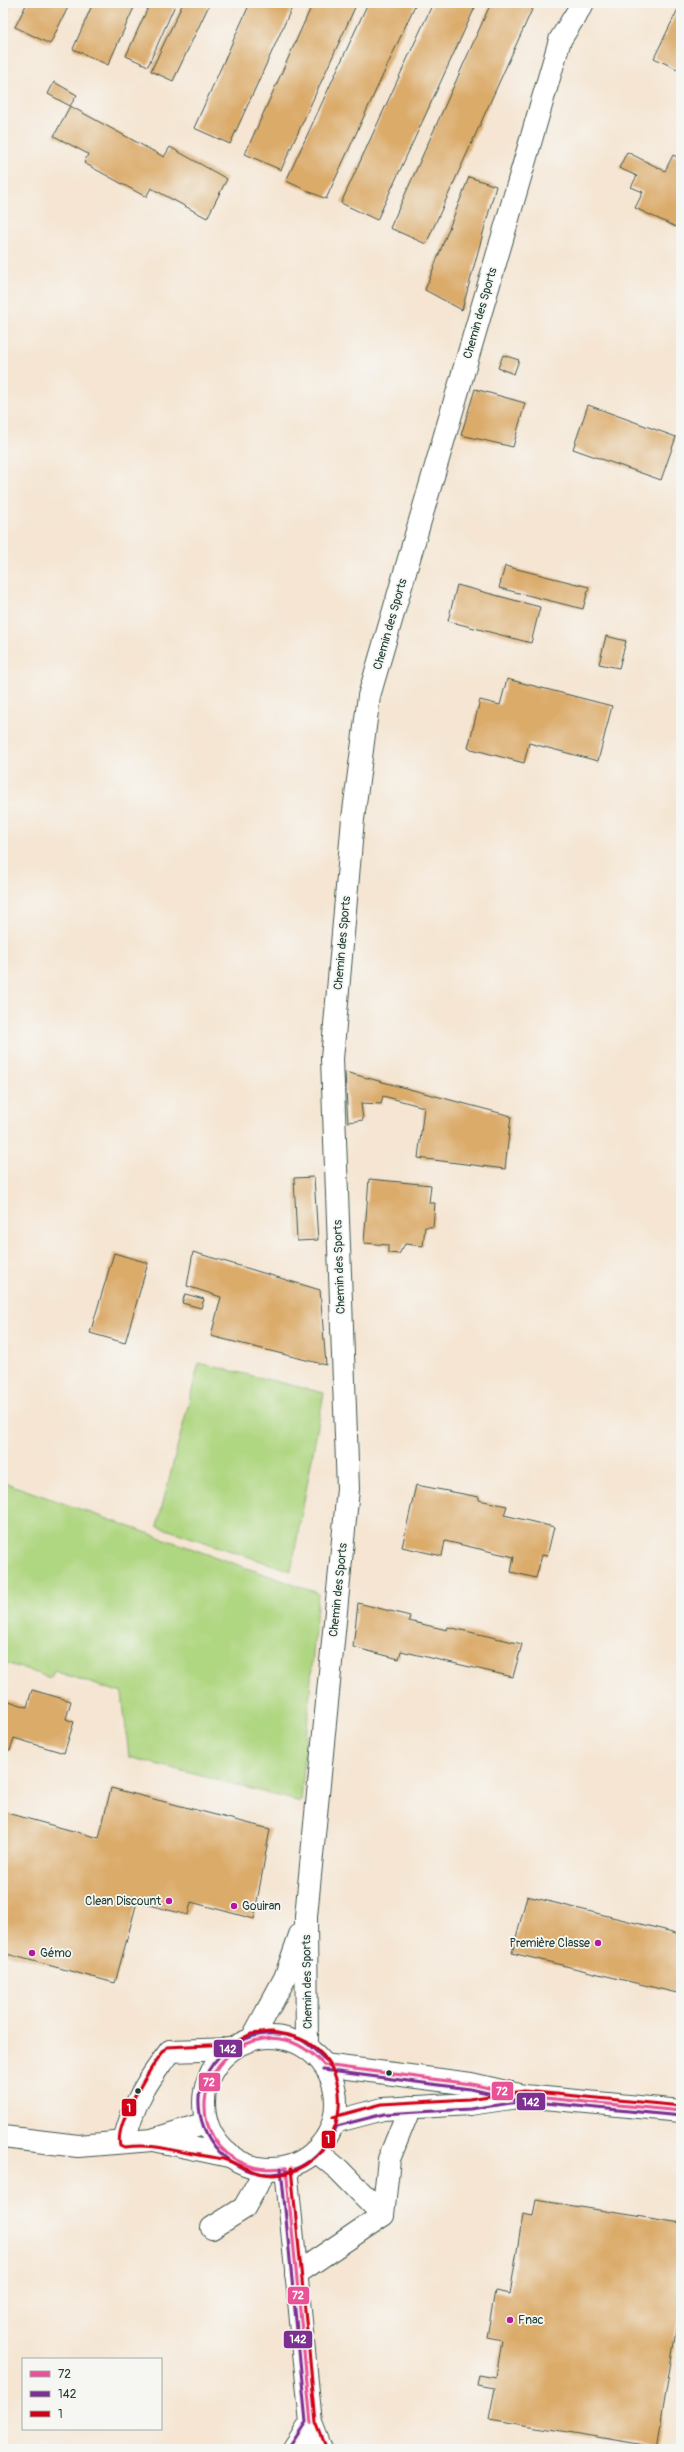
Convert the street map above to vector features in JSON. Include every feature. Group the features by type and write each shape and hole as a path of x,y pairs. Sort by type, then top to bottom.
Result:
{"street":[{"name":"Chemin des Sports","path":"308,2048 306,1916 348,1489 332,1059 353,819 369,696 560,40 583,3"},
{"name":"Chemin des Sports","path":"242,2044 285,1978 306,1916"},
{"path":"124,2142 131,2113 148,2080 170,2051 242,2044 271,2037 290,2040 308,2048 324,2065 333,2083 336,2102 334,2122 327,2138 316,2151 302,2162 276,2169 246,2165 229,2156 152,2140"},
{"path":"229,2156 215,2141 206,2123 203,2102 207,2082 217,2063 242,2044"},
{"path":"324,2065 471,2084 524,2096 681,2111"},
{"path":"334,2122 383,2109 470,2104 524,2096"},
{"path":"296,2274 383,2215 389,2159 410,2108"},
{"path":"3,2137 78,2146 152,2140 206,2123"},
{"path":"316,2151 339,2170 383,2215"},
{"path":"212,2228 244,2208 276,2169"},
{"path":"276,2169 296,2274 311,2423 320,2449"},
{"path":"294,2449 311,2423"}],"green space":[{"path":"199,1363 324,1393 291,1571 157,1526"},
{"path":"3,1482 318,1593 301,1802 129,1757 122,1693 54,1671 51,1678 3,1662"}],"building":[{"path":"3,3 10,3 3,17"},
{"path":"27,3 70,3 50,44 15,27"},
{"path":"93,3 136,3 108,65 73,49"},
{"path":"150,3 176,3 148,66 126,56"},
{"path":"183,3 210,3 173,81 151,71"},
{"path":"250,3 294,3 230,144 194,128"},
{"path":"313,3 357,3 281,170 245,154"},
{"path":"368,3 416,3 326,199 286,181"},
{"path":"433,3 477,3 377,220 341,203"},
{"path":"491,3 535,3 426,244 390,228"},
{"path":"681,3 681,71 654,58"},
{"path":"54,82 77,95 70,106 48,94"},
{"path":"70,106 164,157 170,147 227,179 207,218 151,188 146,197 84,163 88,154 54,136"},
{"path":"627,152 665,171 673,155 681,159 681,217 676,227 635,208 643,192 631,187 637,176 619,168"},
{"path":"469,177 496,186 462,310 425,290"},
{"path":"503,355 519,360 514,374 498,368"},
{"path":"475,389 525,403 513,447 461,435"},
{"path":"588,405 676,437 661,480 573,449"},
{"path":"505,566 589,587 583,609 499,588"},
{"path":"457,585 540,607 531,643 448,621"},
{"path":"606,636 626,641 619,668 599,664"},
{"path":"507,679 612,706 598,761 529,743 524,763 468,748 480,700 500,705"},
{"path":"345,1072 511,1116 505,1169 418,1158 424,1107 383,1096 381,1104 361,1103 363,1120 348,1122"},
{"path":"314,1177 318,1240 297,1241 294,1178"},
{"path":"369,1179 431,1185 429,1203 435,1203 433,1227 425,1227 423,1246 405,1244 399,1254 388,1253 388,1245 364,1243"},
{"path":"193,1252 320,1290 326,1365 211,1336 221,1297 187,1286"},
{"path":"114,1253 148,1263 125,1343 90,1333"},
{"path":"185,1294 204,1299 201,1308 182,1303"},
{"path":"416,1485 479,1497 479,1500 507,1506 504,1515 554,1527 547,1556 542,1555 536,1578 511,1572 514,1557 445,1541 442,1556 402,1547"},
{"path":"358,1603 410,1616 409,1621 447,1630 448,1627 522,1644 513,1677 401,1651 399,1659 353,1647"},
{"path":"32,1690 71,1701 66,1719 74,1722 64,1753 14,1738 10,1751 3,1748 3,1699 27,1707"},
{"path":"111,1788 270,1829 254,1919 191,1902 188,1915 137,1902 115,1983 3,1953 3,1812 99,1838"},
{"name":"Première Classe","path":"527,1896 681,1934 681,1994 512,1953"},
{"path":"536,2200 681,2223 681,2300 657,2447 489,2419 495,2388 477,2385 479,2375 496,2378 502,2340 487,2337 495,2291 510,2294 523,2214 533,2216"}],"transit line":[{"name":"1","path":"270,2032 251,2034 231,2044 167,2047 153,2066 136,2094 123,2123 120,2135 120,2145 124,2147 144,2146 159,2148 223,2159 269,2175 287,2173 306,2164 322,2150 332,2133 338,2114 339,2093 334,2074 324,2056 303,2040 285,2034 272,2032"},
{"name":"142","path":"327,2061 301,2040 286,2035 271,2034 257,2035 243,2040 218,2057 209,2069 199,2094 199,2098 200,2113 204,2127 210,2140 219,2152 230,2161 257,2173 283,2173 293,2170 311,2159 326,2144 337,2126 384,2114 470,2109 525,2101"},
{"name":"72","path":"286,2168 256,2168 247,2165 227,2154 214,2138 207,2120 205,2101 209,2082 219,2065 234,2051 254,2041 264,2039 274,2038 292,2042 301,2046 324,2065"},
{"name":"72","path":"324,2065 471,2084 524,2096 681,2111"},
{"name":"142","path":"323,2070 470,2089 524,2101 681,2116"},
{"name":"1","path":"333,2117 382,2104 469,2099 524,2091 681,2106"},
{"name":"142","path":"281,2168 306,2422 290,2446"},
{"name":"72","path":"286,2168 311,2423"},
{"name":"1","path":"291,2168 316,2422 326,2447"}],"place":[{"name":"Clean Discount","path":"169,1901"},
{"name":"Gouiran","path":"234,1906"},
{"name":"Première Classe","path":"598,1943"},
{"name":"Gémo","path":"32,1953"},
{"name":"Fnac","path":"510,2320"}]}
